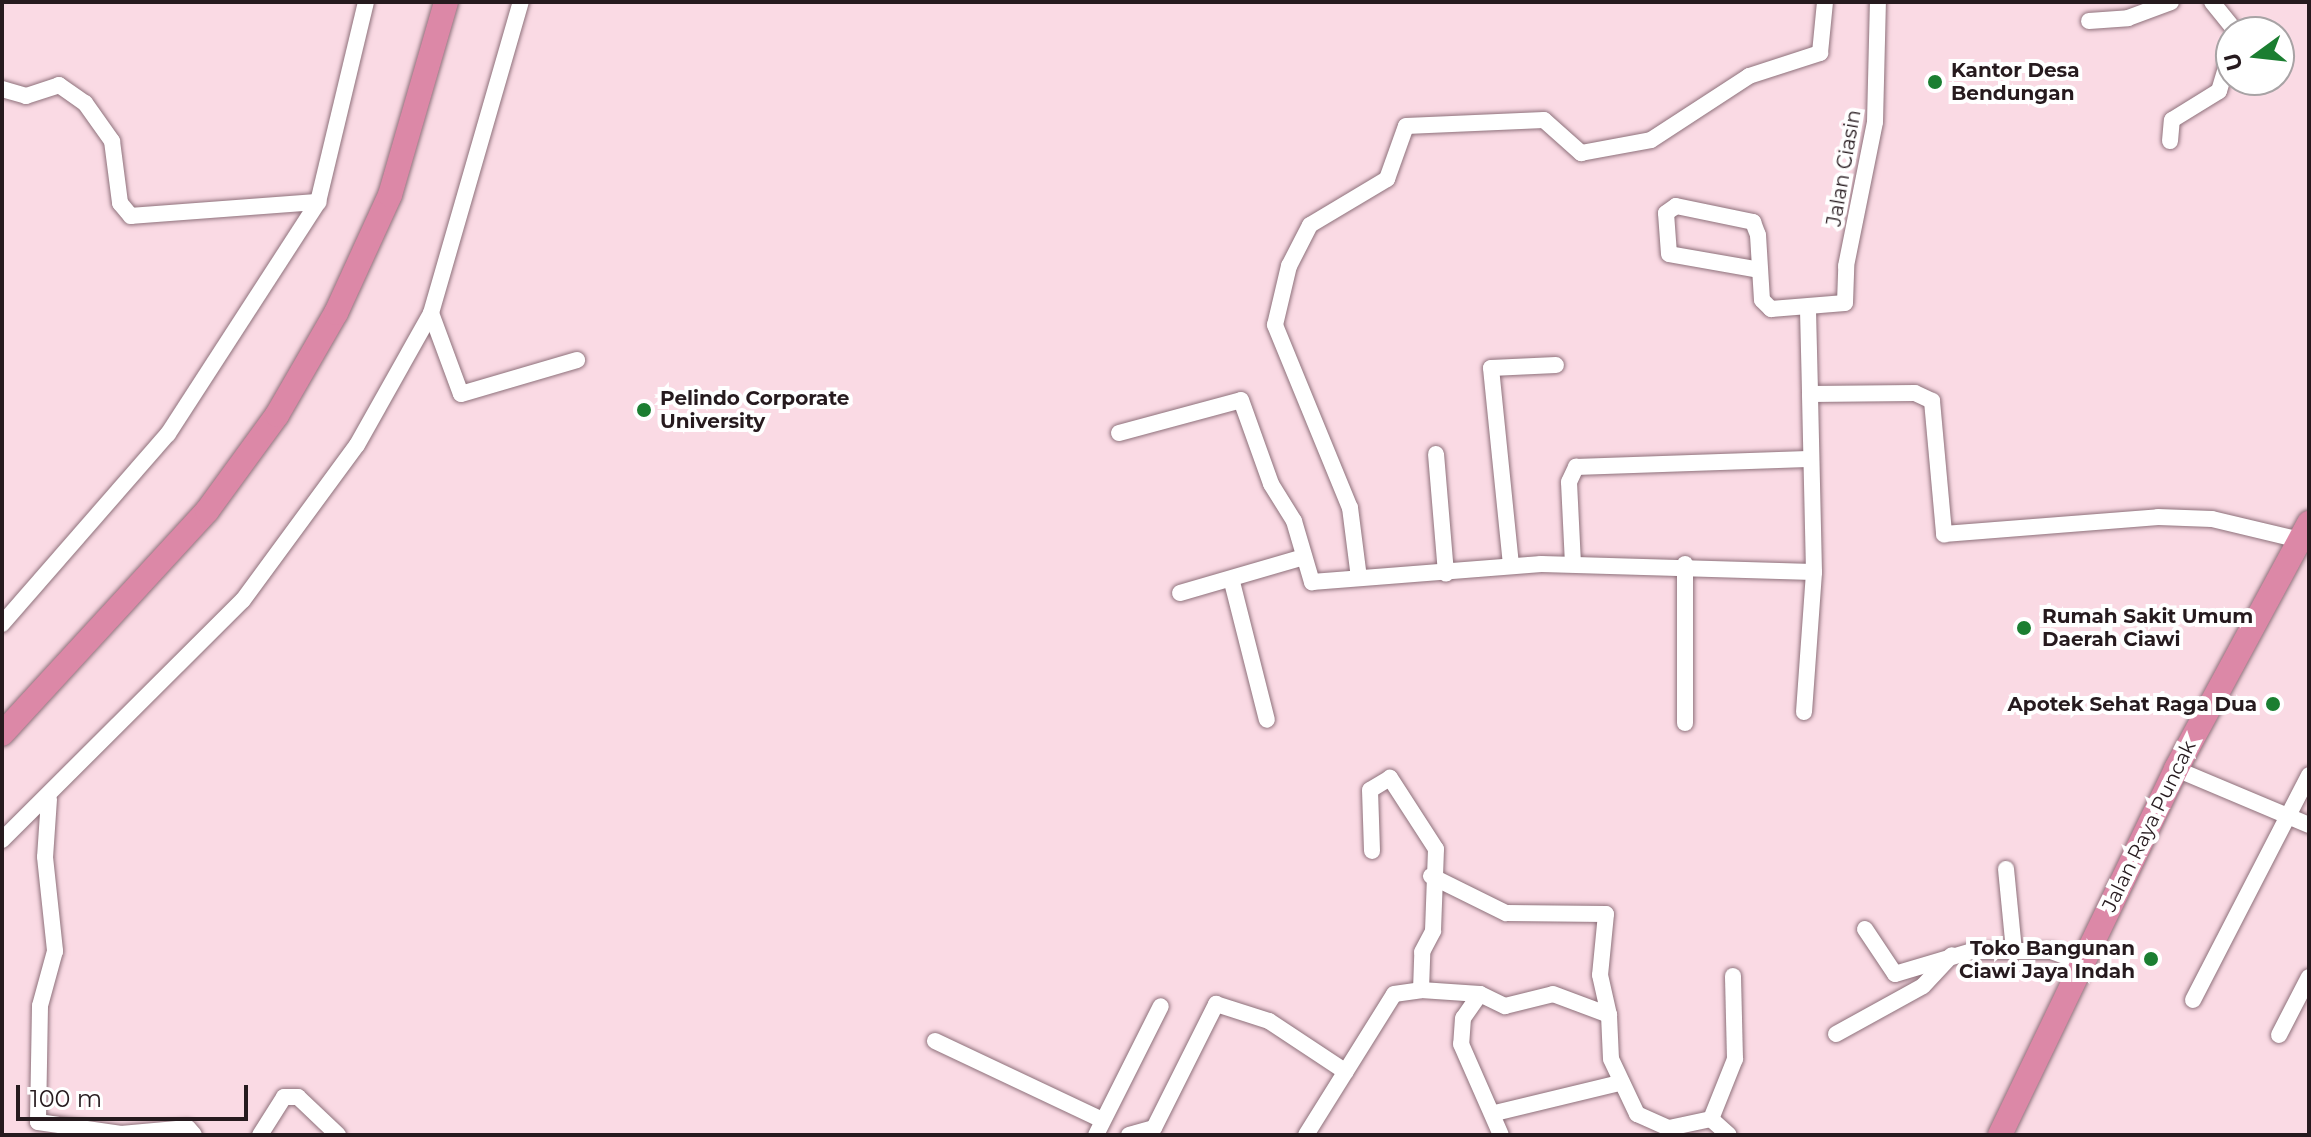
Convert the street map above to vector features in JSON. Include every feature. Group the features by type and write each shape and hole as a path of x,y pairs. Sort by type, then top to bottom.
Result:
{"highway":[{"path":"2,734 207,511 291,392 390,195 440,6"},
{"name":"Jalan Raya Puncak","path":"2000,1135 2176,769 2304,532"}],"street":[{"path":"2,624 168,434 318,202 366,2"},
{"path":"2,840 49,799 243,600 357,445 431,313 521,2"},
{"path":"1359,578 1350,508 1275,325 1284,280 1310,225 1387,179 1406,126 1544,120 1581,153 1651,140 1749,76 1820,53 1825,2"},
{"name":"Jalan Ciasin","path":"1808,310 1848,298 1846,266 1875,122 1878,2"},
{"path":"2089,21 2128,18 2171,2"},
{"path":"2,89 26,96 59,85 85,103 116,153 120,203 131,216 318,202"},
{"path":"2170,141 2172,120 2215,93"},
{"path":"1760,270 1669,254 1668,209 1750,219 1760,270 1766,306 1808,310 1810,394 1807,459 1814,572 1804,712"},
{"path":"431,313 461,394 577,360"},
{"path":"1511,565 1491,368 1556,365"},
{"path":"1810,394 1928,397 1944,534 2158,517 2212,519 2304,532"},
{"path":"1119,433 1241,400 1304,557 1309,581 1446,574 1511,565 1685,564 1814,572"},
{"path":"1436,454 1446,574"},
{"path":"1573,564 1569,482 1576,467 1807,459"},
{"path":"1180,593 1232,582 1237,574 1304,557"},
{"path":"1685,564 1685,723"},
{"path":"1232,582 1267,720"},
{"path":"2176,769 2309,825"},
{"path":"2193,1000 2286,813 2309,775"},
{"path":"1372,851 1370,790 1390,778 1434,843 1431,876 1433,931 1422,952 1421,990"},
{"path":"49,799 45,857 55,951 40,1006 38,1128 121,1134 188,1128 194,1135"},
{"path":"2006,869 2014,950"},
{"path":"1431,876 1506,913 1606,914 1600,975 1619,1083 1652,1125 1711,1119 1729,1135"},
{"path":"1865,929 1895,974 1954,953 2051,951 2084,963"},
{"path":"1836,1034 1923,986 1954,953"},
{"path":"1711,1119 1735,1059 1733,976"},
{"path":"2279,1035 2309,977"},
{"path":"1306,1135 1394,994 1421,990 1480,994 1507,1006 1553,994 1609,1015"},
{"path":"1480,994 1463,1018 1461,1044 1495,1113 1501,1135"},
{"path":"1129,1135 1154,1128 1216,1004 1269,1021 1346,1072"},
{"path":"935,1041 1099,1128 1161,1006"},
{"path":"1495,1113 1619,1083"},
{"path":"260,1135 284,1097 298,1097 338,1135"}],"place":[{"name":"Kantor Desa Bendungan","path":"1935,82"},
{"name":"Pelindo Corporate University","path":"644,410"},
{"name":"Rumah Sakit Umum Daerah Ciawi","path":"2024,628"},
{"name":"Apotek Sehat Raga Dua","path":"2273,704"},
{"name":"Toko Bangunan Ciawi Jaya Indah","path":"2151,959"}]}
